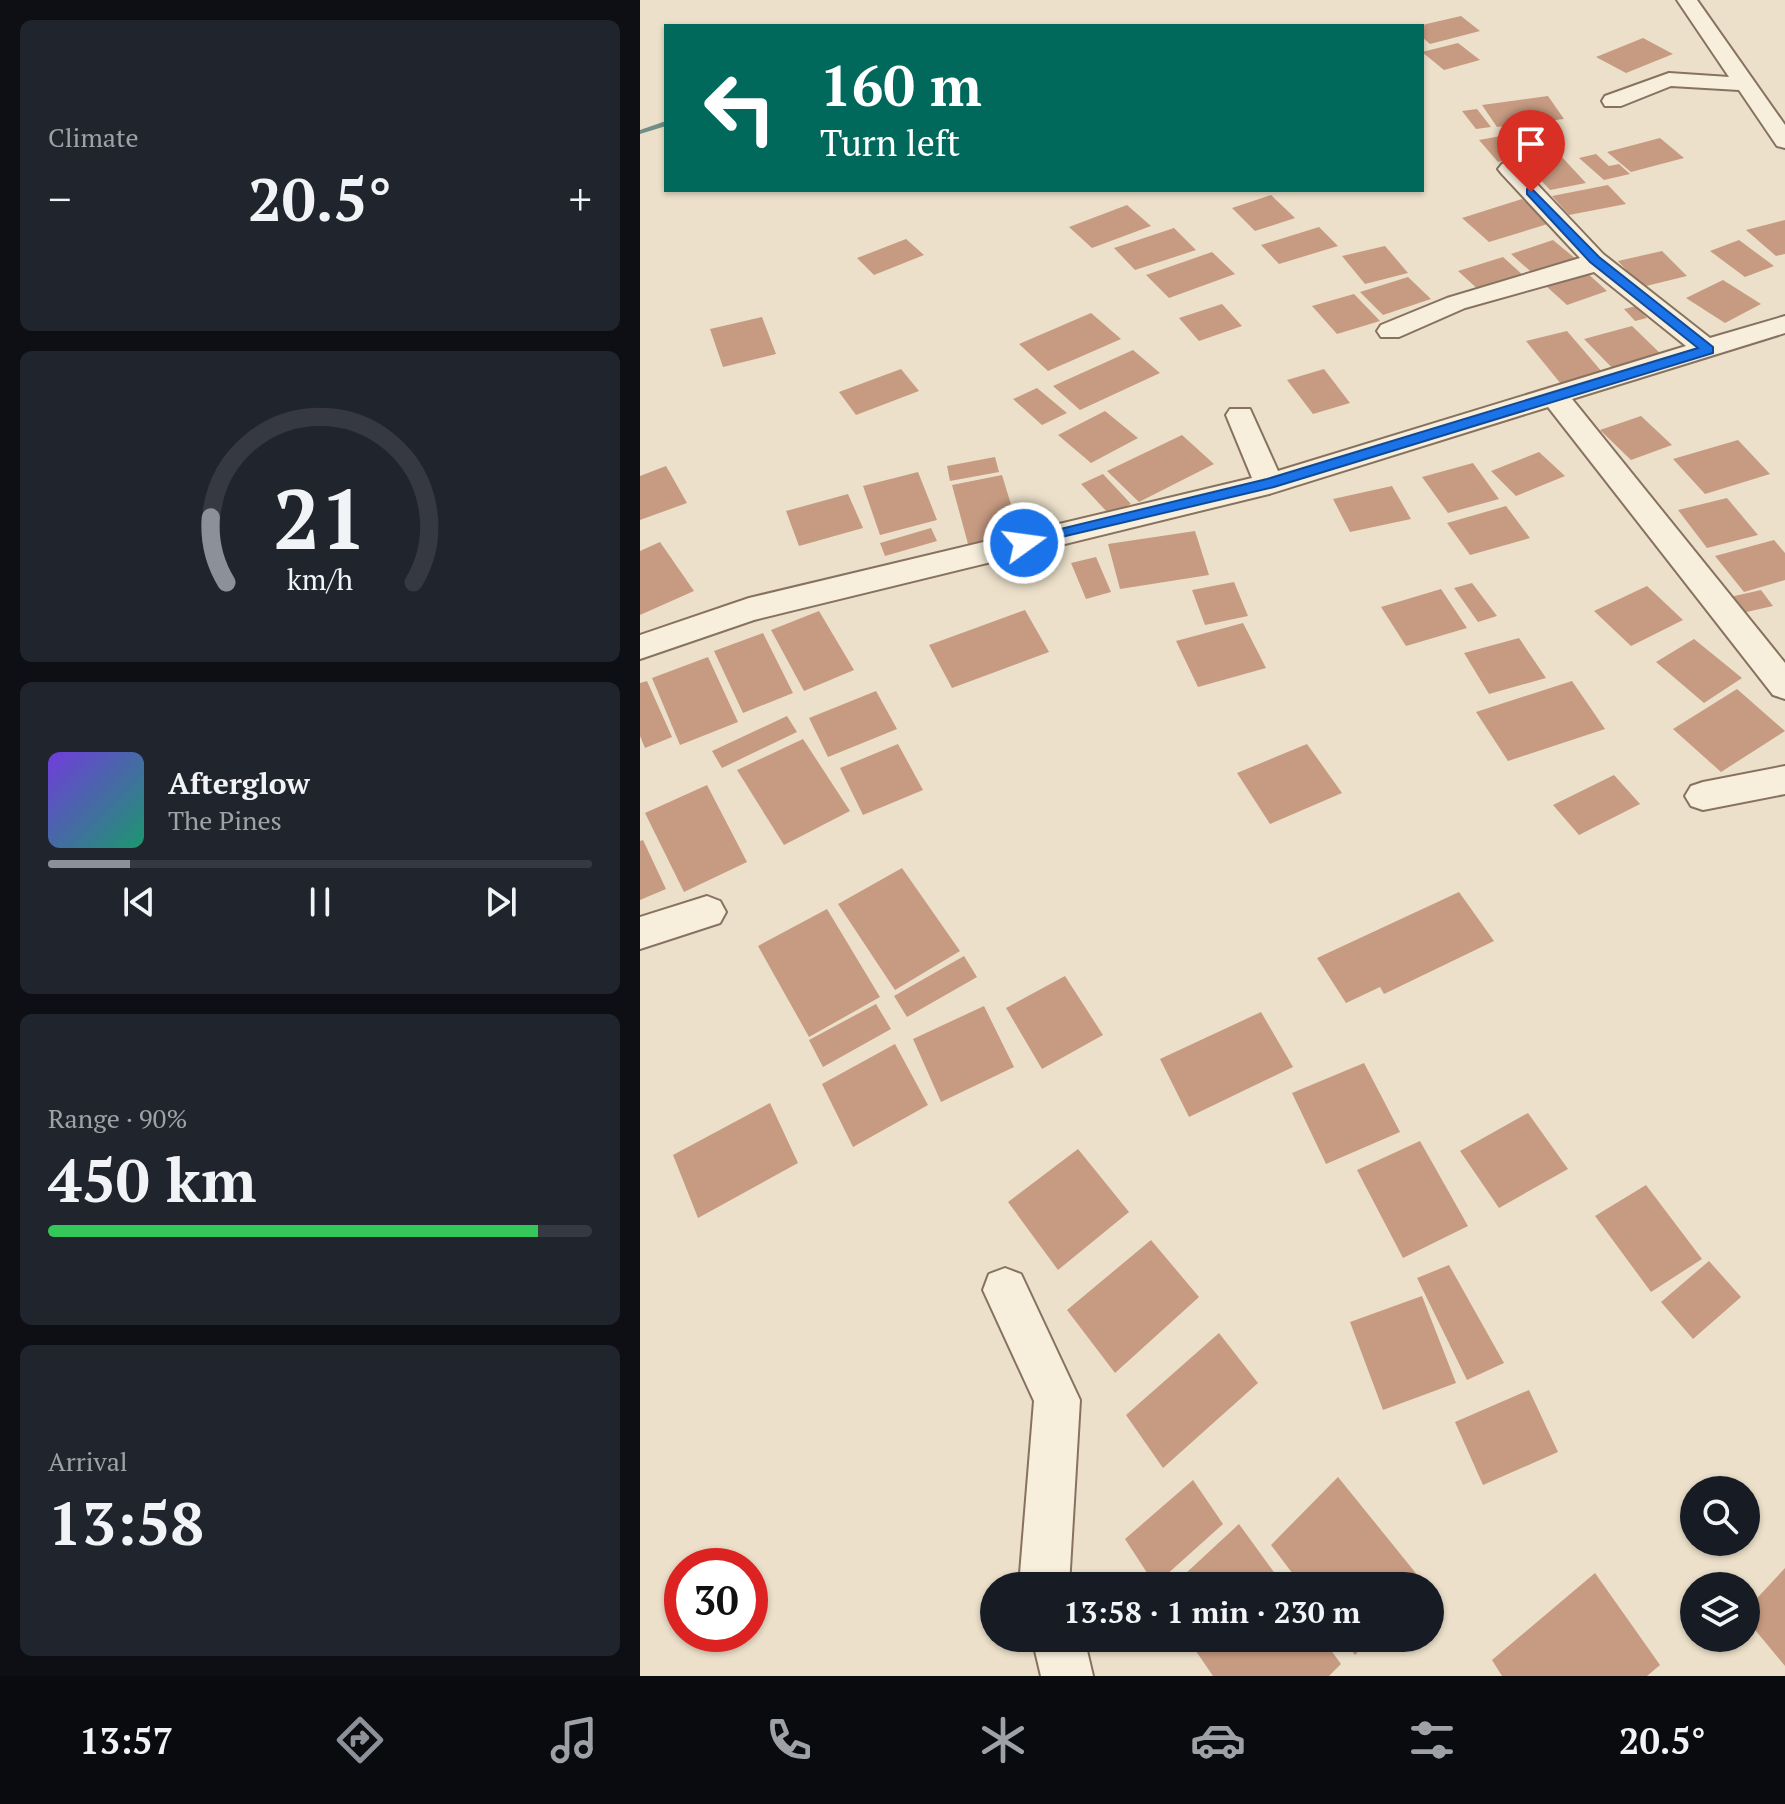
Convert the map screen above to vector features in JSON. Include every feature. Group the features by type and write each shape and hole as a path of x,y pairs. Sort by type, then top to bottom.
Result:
{"street":[{"path":"1687,0 1744,84 1754,92 1785,141"},
{"path":"1613,101 1669,79 1744,84"},
{"path":"1510,169 1594,259 1708,350"},
{"path":"1390,331 1456,303 1583,268 1594,259"},
{"path":"640,647 749,610 1269,484 1785,324"},
{"path":"1555,397 1785,686"},
{"path":"1240,415 1269,484"},
{"path":"1703,796 1785,780"},
{"path":"640,933 707,912"},
{"path":"1005,1290 1057,1400 1045,1572"},
{"path":"1061,1652 1067,1676"}],"building":[{"path":"1461,16 1480,31 1430,44 1424,39 1424,25"},
{"path":"1643,38 1673,54 1626,73 1596,57"},
{"path":"1458,43 1480,60 1444,70 1424,52"},
{"path":"1548,96 1564,119 1497,127 1482,105"},
{"path":"1477,109 1491,127 1476,129 1462,111"},
{"path":"1512,134 1531,156 1498,162 1479,140"},
{"path":"1660,138 1684,158 1631,172 1607,152"},
{"path":"1596,154 1609,166 1619,164 1630,174 1604,180 1579,158"},
{"path":"1560,155 1586,183 1550,190 1524,162"},
{"path":"1608,185 1626,204 1569,215 1552,196"},
{"path":"1271,195 1295,218 1255,231 1232,208"},
{"path":"1522,199 1551,223 1489,242 1462,218"},
{"path":"1127,205 1151,226 1092,248 1069,227"},
{"path":"1785,220 1785,254 1776,256 1746,230"},
{"path":"1319,227 1338,246 1279,264 1261,245"},
{"path":"1174,228 1196,250 1135,270 1114,248"},
{"path":"906,239 924,255 874,275 857,258"},
{"path":"1553,240 1582,264 1539,279 1511,254"},
{"path":"1739,240 1774,266 1745,277 1710,251"},
{"path":"1385,246 1408,273 1365,284 1342,256"},
{"path":"1662,251 1687,276 1642,287 1618,261"},
{"path":"1212,252 1235,274 1169,298 1146,275"},
{"path":"1503,257 1525,277 1481,292 1458,271"},
{"path":"1586,272 1607,291 1567,305 1546,286"},
{"path":"1408,277 1431,299 1383,315 1360,292"},
{"path":"1723,280 1761,304 1725,323 1686,298"},
{"path":"1354,294 1380,321 1337,334 1312,306"},
{"path":"1222,304 1242,326 1199,341 1179,318"},
{"path":"1636,306 1647,318 1635,321 1624,309"},
{"path":"1091,313 1121,339 1048,371 1019,344"},
{"path":"762,317 776,354 723,367 710,329"},
{"path":"1632,326 1664,357 1624,380 1584,339"},
{"path":"1567,331 1603,373 1561,384 1526,341"},
{"path":"1133,350 1160,373 1080,410 1053,386"},
{"path":"901,369 919,391 856,415 839,392"},
{"path":"1324,369 1350,403 1313,414 1287,380"},
{"path":"1037,388 1067,413 1042,425 1013,399"},
{"path":"1105,411 1138,438 1091,463 1058,435"},
{"path":"1641,416 1672,445 1631,460 1600,430"},
{"path":"1182,435 1214,464 1139,502 1107,471"},
{"path":"1738,440 1770,474 1705,494 1673,459"},
{"path":"1539,452 1565,476 1516,496 1491,471"},
{"path":"995,457 999,472 950,481 947,466"},
{"path":"1473,463 1499,499 1448,513 1422,477"},
{"path":"666,466 687,503 640,520 640,476"},
{"path":"918,472 937,520 880,535 863,486"},
{"path":"1103,474 1131,504 1109,514 1081,484"},
{"path":"1002,475 1020,534 968,544 952,485"},
{"path":"1392,486 1411,519 1350,532 1333,499"},
{"path":"848,494 863,528 799,546 786,511"},
{"path":"1727,498 1758,535 1707,548 1678,510"},
{"path":"1506,506 1530,538 1470,555 1447,523"},
{"path":"931,528 937,541 885,556 880,543"},
{"path":"1195,531 1209,575 1120,589 1108,544"},
{"path":"1774,540 1785,553 1785,580 1744,592 1715,556"},
{"path":"660,542 694,591 640,615 640,551"},
{"path":"1096,557 1111,592 1086,599 1071,563"},
{"path":"1234,582 1248,616 1205,625 1192,590"},
{"path":"1472,583 1497,616 1478,622 1454,588"},
{"path":"1647,586 1683,620 1631,646 1594,611"},
{"path":"1441,589 1467,628 1406,646 1381,607"},
{"path":"1761,590 1773,606 1742,613 1730,597"},
{"path":"1025,610 1049,652 952,688 929,645"},
{"path":"819,611 854,670 804,691 771,630"},
{"path":"1243,623 1266,668 1198,687 1176,641"},
{"path":"763,633 793,693 743,713 714,651"},
{"path":"1519,638 1546,678 1489,694 1464,653"},
{"path":"1694,639 1742,678 1704,703 1656,662"},
{"path":"708,657 738,722 680,745 652,678"},
{"path":"647,681 672,737 645,748 640,736 640,683"},
{"path":"1572,681 1605,729 1508,761 1476,712"},
{"path":"1737,689 1785,731 1721,772 1673,729"},
{"path":"876,691 897,729 828,757 809,718"},
{"path":"787,716 797,732 722,768 712,751"},
{"path":"803,739 850,811 784,845 737,770"},
{"path":"898,744 923,790 863,815 840,768"},
{"path":"1307,744 1342,793 1270,824 1237,773"},
{"path":"1614,775 1640,804 1579,835 1553,805"},
{"path":"707,785 747,862 684,892 645,813"},
{"path":"643,840 666,889 640,900 640,841"},
{"path":"902,868 960,951 895,990 838,904"},
{"path":"1459,892 1494,941 1384,994 1380,987 1346,1003 1317,958"},
{"path":"827,909 880,997 809,1037 758,946"},
{"path":"964,956 977,977 907,1017 894,996"},
{"path":"1065,976 1103,1035 1042,1069 1006,1008"},
{"path":"876,1004 891,1029 823,1067 809,1040"},
{"path":"984,1006 1014,1067 941,1102 913,1039"},
{"path":"1261,1012 1293,1067 1189,1117 1160,1059"},
{"path":"895,1044 928,1105 853,1147 822,1084"},
{"path":"1364,1063 1400,1132 1326,1164 1292,1093"},
{"path":"770,1103 798,1163 698,1218 673,1155"},
{"path":"1528,1113 1568,1169 1499,1208 1460,1151"},
{"path":"1420,1141 1468,1226 1403,1258 1357,1170"},
{"path":"1078,1149 1129,1212 1058,1270 1008,1202"},
{"path":"1646,1185 1702,1259 1651,1292 1595,1216"},
{"path":"1151,1240 1199,1297 1115,1373 1067,1310"},
{"path":"1709,1261 1741,1297 1693,1339 1661,1302"},
{"path":"1449,1265 1504,1363 1467,1380 1417,1278"},
{"path":"1422,1296 1456,1383 1383,1410 1350,1322"},
{"path":"1219,1333 1258,1383 1163,1468 1126,1415"},
{"path":"1529,1390 1558,1452 1483,1485 1455,1422"},
{"path":"1338,1477 1415,1572 1291,1572 1271,1545"},
{"path":"1193,1480 1223,1524 1169,1572 1147,1572 1125,1539"},
{"path":"1239,1524 1274,1572 1187,1572"},
{"path":"1785,1568 1785,1666 1760,1636 1760,1595"},
{"path":"1595,1573 1660,1665 1647,1676 1502,1676 1492,1660"},
{"path":"1197,1652 1332,1652 1341,1664 1329,1676 1213,1676"}],"waterway":[{"path":"640,132 664,125"}],"route":[{"path":"1024,543 1269,484 1708,350 1594,259 1531,192"}]}
